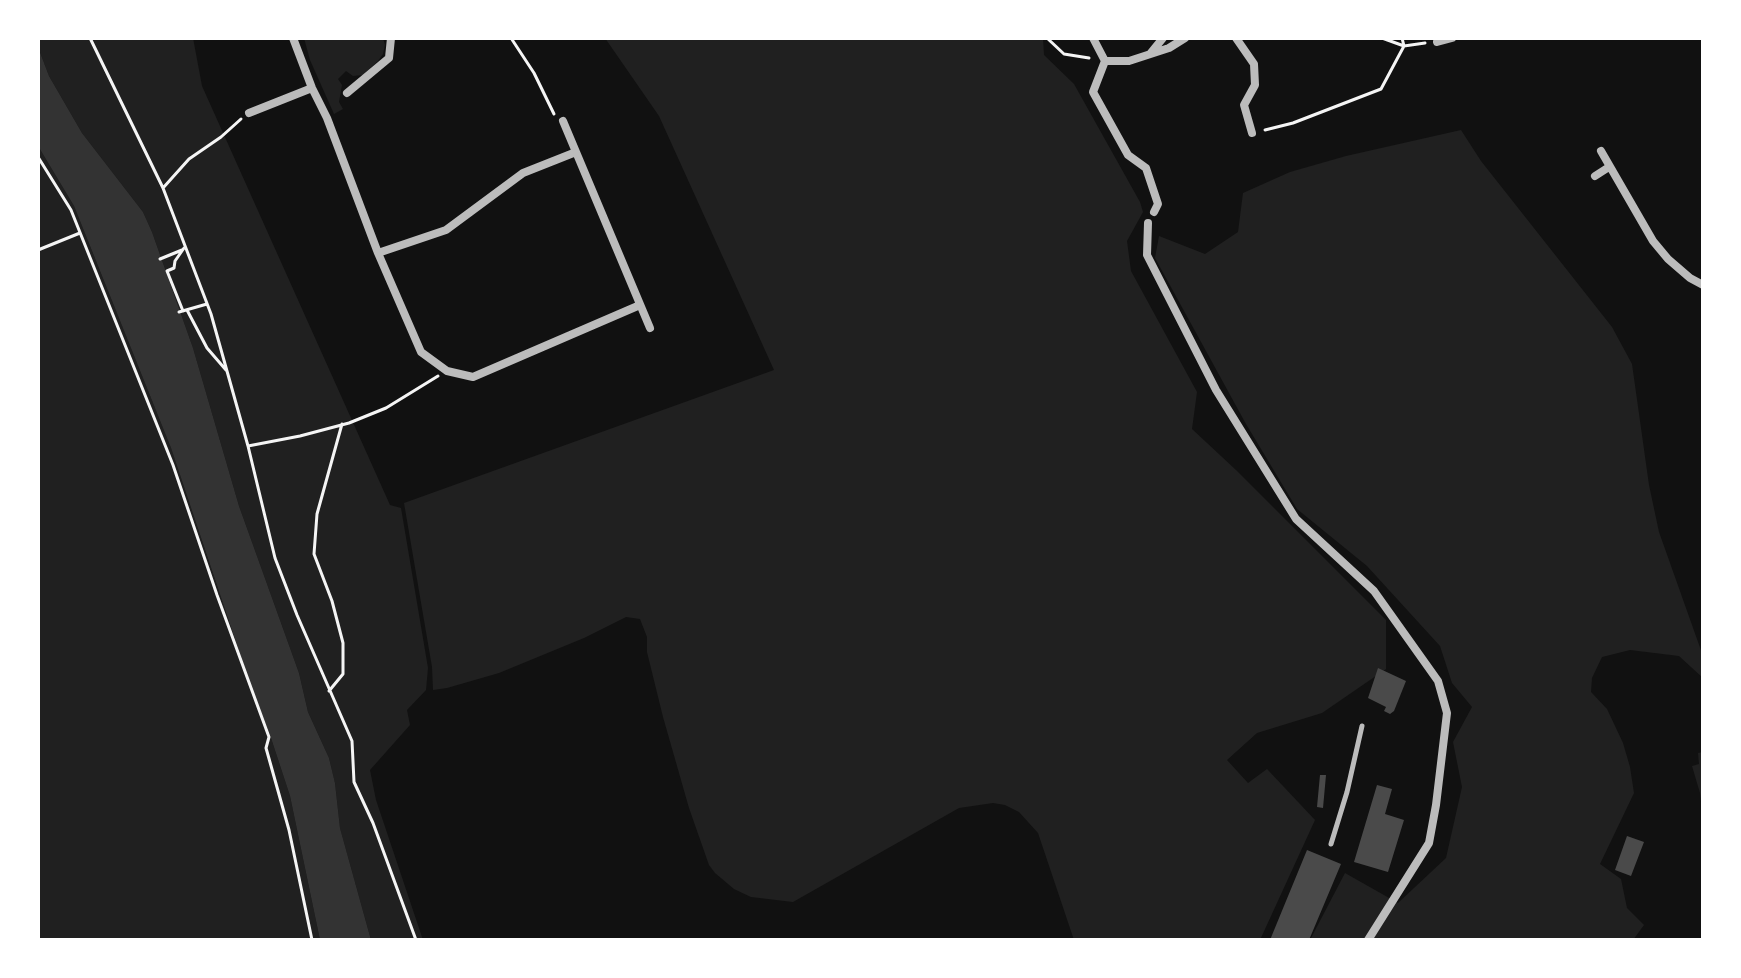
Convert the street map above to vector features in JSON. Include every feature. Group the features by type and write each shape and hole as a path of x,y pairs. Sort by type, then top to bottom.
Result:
{"street":[{"path":"293,38 378,253 421,352 447,371 473,377 640,305"},
{"path":"347,93 389,58 391,38"},
{"path":"1093,38 1105,61 1093,92 1128,155 1146,168 1158,204 1154,212"},
{"path":"1149,54 1163,38"},
{"path":"1105,61 1129,61 1169,48 1185,38"},
{"path":"1236,38 1254,64 1255,85 1244,105 1252,133"},
{"path":"1437,42 1452,38"},
{"path":"249,113 312,88"},
{"path":"563,121 650,328"},
{"path":"1601,151 1653,241 1668,259 1703,285"},
{"path":"378,253 446,230 523,173 576,152"},
{"path":"1595,176 1609,167"},
{"path":"1148,223 1147,255 1216,390 1296,519 1374,591 1438,681 1447,713 1429,843 1368,940"}],"lane":[{"path":"1331,844 1362,726"}],"path":[{"path":"90,38 163,188 207,304 248,446 275,558 352,741 354,782 373,823 416,940"},
{"path":"511,38 534,73 554,115 563,121"},
{"path":"1047,38 1064,54 1105,61"},
{"path":"1382,38 1404,46 1437,42"},
{"path":"1252,133 1293,123 1381,89 1404,46 1402,38"},
{"path":"163,188 189,159 249,113"},
{"path":"38,157 71,210 173,465 269,737 266,748 289,830 312,940"},
{"path":"38,250 80,233"},
{"path":"160,259 184,248"},
{"path":"184,248 174,268 167,271 170,284 207,348 228,373"},
{"path":"183,311 207,304"},
{"path":"248,446 342,424 386,408 447,371"},
{"path":"329,691 343,674 343,643 332,601 314,554 317,514 342,424"}],"shaded area":[{"path":"38,38 193,38 202,86 390,505 401,508 428,668 426,690 407,710 410,725 370,770 376,800 423,940 371,940 340,828 329,758 308,712 299,673 239,506 193,348 152,232 143,212 82,133 49,76 38,47"},
{"path":"304,38 383,38 383,54 363,75 353,76 346,71 338,79 342,85 339,102 343,109 334,114 310,60"},
{"path":"605,38 1043,38 1044,55 1074,84 1140,202 1143,212 1127,241 1131,271 1197,392 1192,429 1386,620 1386,669 1322,713 1257,733 1227,760 1248,783 1267,769 1315,820 1260,940 1074,940 1038,833 1019,812 993,803 959,808 793,902 751,897 734,889 709,865 689,808 640,619 626,617 499,673 433,690 432,667 404,503 774,370 659,116"},
{"path":"38,47 49,76 82,133 143,212 152,232 193,348 239,506 299,673 308,712 329,758 340,828 371,940 320,940 290,796 171,448 74,206 38,146"},
{"path":"1461,130 1481,161 1612,327 1632,364 1649,485 1659,532 1703,656 1703,678 1679,656 1630,650 1602,657 1592,678 1591,692 1607,709 1630,767 1634,793 1600,864 1621,879 1627,908 1644,925 1633,940 1310,940 1345,873 1398,903 1446,858 1462,787 1453,742 1472,707 1452,683 1440,646 1367,566 1297,509 1246,424 1155,258 1159,236 1205,254 1238,232 1243,193 1290,172"},
{"path":"38,146 74,206 171,448 290,796 320,940 38,940"},
{"path":"1703,752 1703,819 1692,766 1699,764 1698,753"}],"building":[{"path":"1378,668 1406,681 1390,714 1384,711 1386,707 1368,698"},
{"path":"1320,775 1326,775 1323,808 1317,807"},
{"path":"1377,785 1392,789 1385,814 1404,820 1388,872 1354,862"},
{"path":"1627,836 1644,842 1631,876 1615,870"},
{"path":"1307,850 1341,864 1309,940 1270,940"}]}
